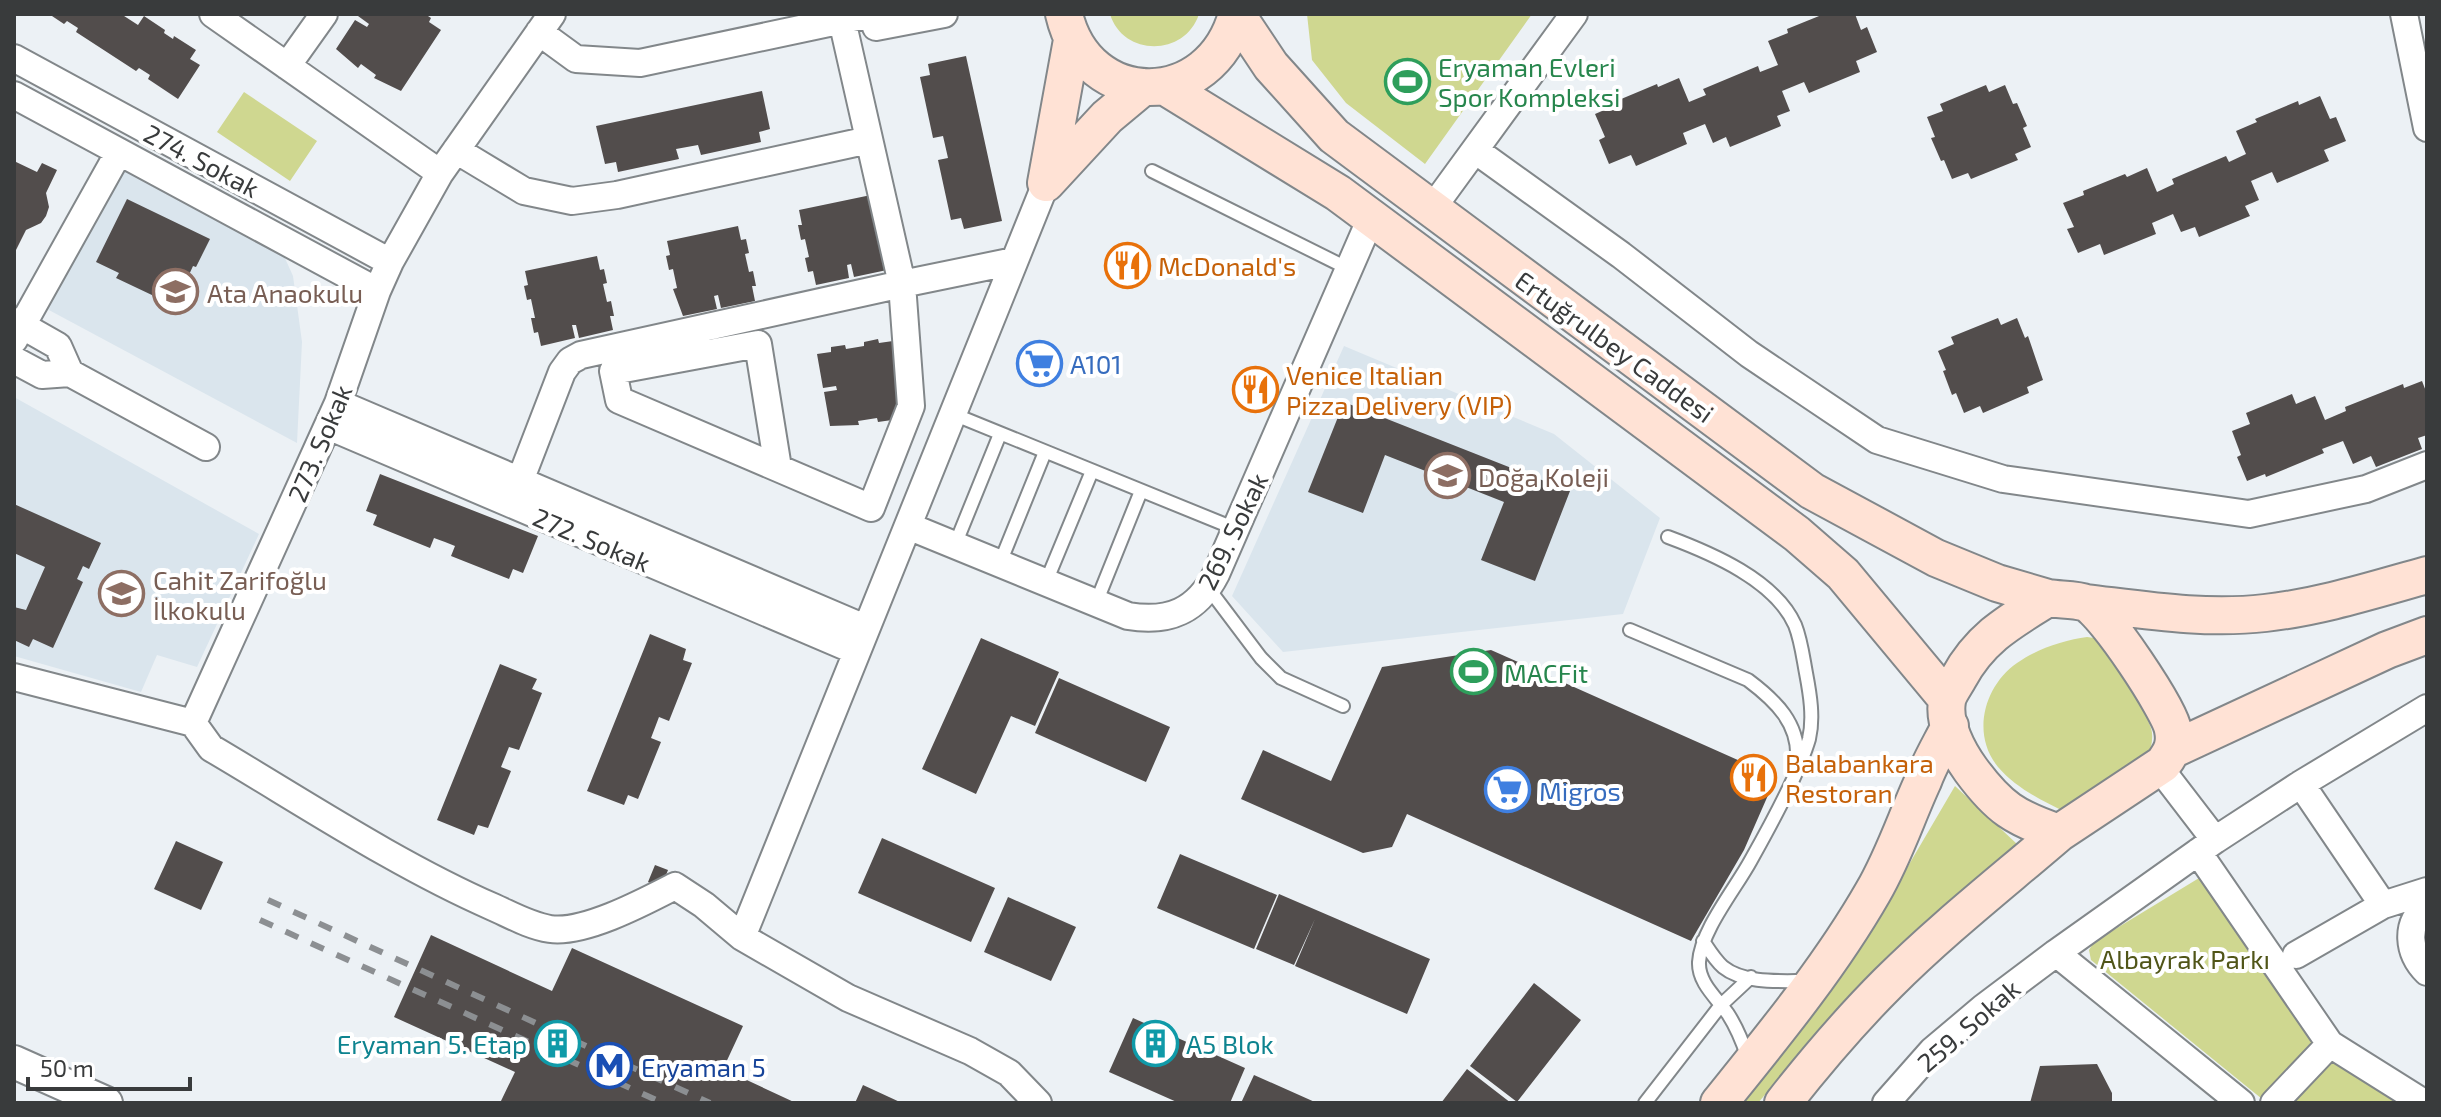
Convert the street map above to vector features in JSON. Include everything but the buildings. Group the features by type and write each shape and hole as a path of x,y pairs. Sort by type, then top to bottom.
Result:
{"main road":[{"path":"1046,183 1107,117 1154,86 1196,75 1215,59 1229,39 1237,15"},
{"name":"Ertuğrulbey Caddesi","path":"1237,15 1271,66 1334,136 1812,491 1936,558 1997,583 2048,598"},
{"path":"1046,183 1065,21"},
{"name":"Ertuğrulbey Caddesi","path":"1065,21 1086,60 1104,74 1125,84 1154,86 1338,193 1797,534 1843,574 1948,712"},
{"path":"1719,1103 1814,981 1848,934 1874,890 1897,845 1970,656 1999,629 2048,598 2190,615 2263,614 2327,603 2427,575"},
{"path":"2086,603 2105,620 2142,673 2173,728 2166,758"},
{"path":"1783,1103 1837,1036 1889,982 2059,833 2166,758 2372,656 2427,635"},
{"path":"1948,712 1961,756 1981,783 2012,815 2059,833"}],"street":[{"path":"213,14 440,173"},
{"path":"287,66 324,14"},
{"path":"545,23 576,59 640,63 872,14 876,27 944,14"},
{"path":"1431,210 1574,14"},
{"path":"2404,14 2427,128"},
{"path":"778,468 758,344 613,371 619,400 871,508 911,406 902,284 842,20"},
{"name":"273. Sokak","path":"193,723 333,415 390,262 440,173 545,23"},
{"name":"274. Sokak","path":"14,58 390,262"},
{"name":"274. Sokak","path":"14,95 377,291"},
{"path":"456,150 524,191 572,201 617,195 869,140"},
{"path":"1475,150 1621,255 1749,354 1877,440 2003,479 2249,514 2366,489 2427,465"},
{"path":"70,373 58,346 17,329 119,152"},
{"path":"742,937 1046,183"},
{"name":"269. Sokak","path":"908,526 1128,616 1150,620 1172,616 1196,603 1209,589 1371,218"},
{"path":"516,492 562,372 570,361 581,355 1014,261"},
{"path":"14,360 42,375 70,373 206,447"},
{"name":"272. Sokak","path":"333,415 860,640"},
{"path":"14,677 193,723 211,748 452,889 535,925 569,929 632,909 675,886 704,905 742,937 848,998 970,1051 1009,1073 1038,1103"},
{"name":"259. Sokak","path":"1886,1103 1932,1051 2056,953 2207,846 2301,784 2427,708"},
{"path":"2166,758 2207,846 2330,1044 2424,1103"},
{"path":"2301,784 2383,905"},
{"path":"2296,955 2383,905 2427,891"},
{"path":"2427,906 2414,923 2410,936 2418,963 2427,972"},
{"path":"2056,953 2212,1093 2241,1103"},
{"path":"2274,1103 2330,1044"},
{"path":"14,1062 106,1103"}],"lane":[{"path":"1152,171 1349,269"},
{"path":"953,414 1236,529"},
{"path":"955,545 1000,434"},
{"path":"1000,563 1045,452"},
{"path":"1046,582 1092,471"},
{"path":"1096,603 1141,491"},
{"path":"1668,537 1699,549 1753,578 1774,598 1794,624 1811,699 1809,737 1797,769 1752,859 1703,941 1699,963 1701,975 1743,1043 1750,1065"},
{"path":"1209,589 1261,658 1281,678 1343,706"},
{"path":"1630,630 1748,680 1765,693 1783,710 1794,732 1797,769"},
{"path":"1703,941 1721,966 1731,972 1751,977 1814,981"},
{"path":"1645,1103 1721,1005 1751,977"}],"shaded area":[{"name":"Ata Anaokulu","path":"123,169 284,256 293,276 302,342 297,443 47,309"},
{"name":"Doğa Koleji","path":"1344,346 1554,434 1660,518 1623,614 1283,652 1232,596"},
{"name":"Cahit Zarifoğlu İlkokulu","path":"14,397 259,534 197,667 157,655 141,692 14,656"}],"green space":[{"path":"1110,14 1199,14 1192,28 1181,38 1154,46 1127,38"},
{"name":"Eryaman Evleri Spor Kompleksi","path":"1307,14 1532,14 1425,164 1346,103 1312,60"},
{"path":"244,92 317,141 290,181 217,132"},
{"path":"2087,637 2101,639 2128,682 2151,728 2152,744 2147,759 2065,812 2021,787 1998,767 1990,754 1983,726 1989,697 1996,684 2017,663 2051,646"},
{"path":"1955,786 2017,844 1924,923 1827,1021 1758,1103 1739,1103 1853,960"},
{"name":"Albayrak Parkı","path":"2204,875 2308,1034 2407,1103 2267,1103 2091,960 2089,950 2094,942"}],"railway":[{"path":"268,900 710,1103"},
{"path":"260,920 663,1103"}],"place":[{"name":"Eryaman Evleri Spor Kompleksi","path":"1407,81"},
{"name":"McDonald's","path":"1127,265"},
{"name":"Ata Anaokulu","path":"176,292"},
{"name":"A101","path":"1039,363"},
{"name":"Venice Italian Pizza Delivery (VIP)","path":"1255,389"},
{"name":"Doğa Koleji","path":"1447,476"},
{"name":"Cahit Zarifoğlu İlkokulu","path":"122,594"},
{"name":"MACFit","path":"1473,672"},
{"name":"Balabankara Restoran","path":"1754,777"},
{"name":"Migros","path":"1508,790"},
{"name":"Eryaman 5. Etap","path":"558,1043"},
{"name":"A5 Blok","path":"1155,1043"},
{"name":"Eryaman 5","path":"610,1066"}]}
